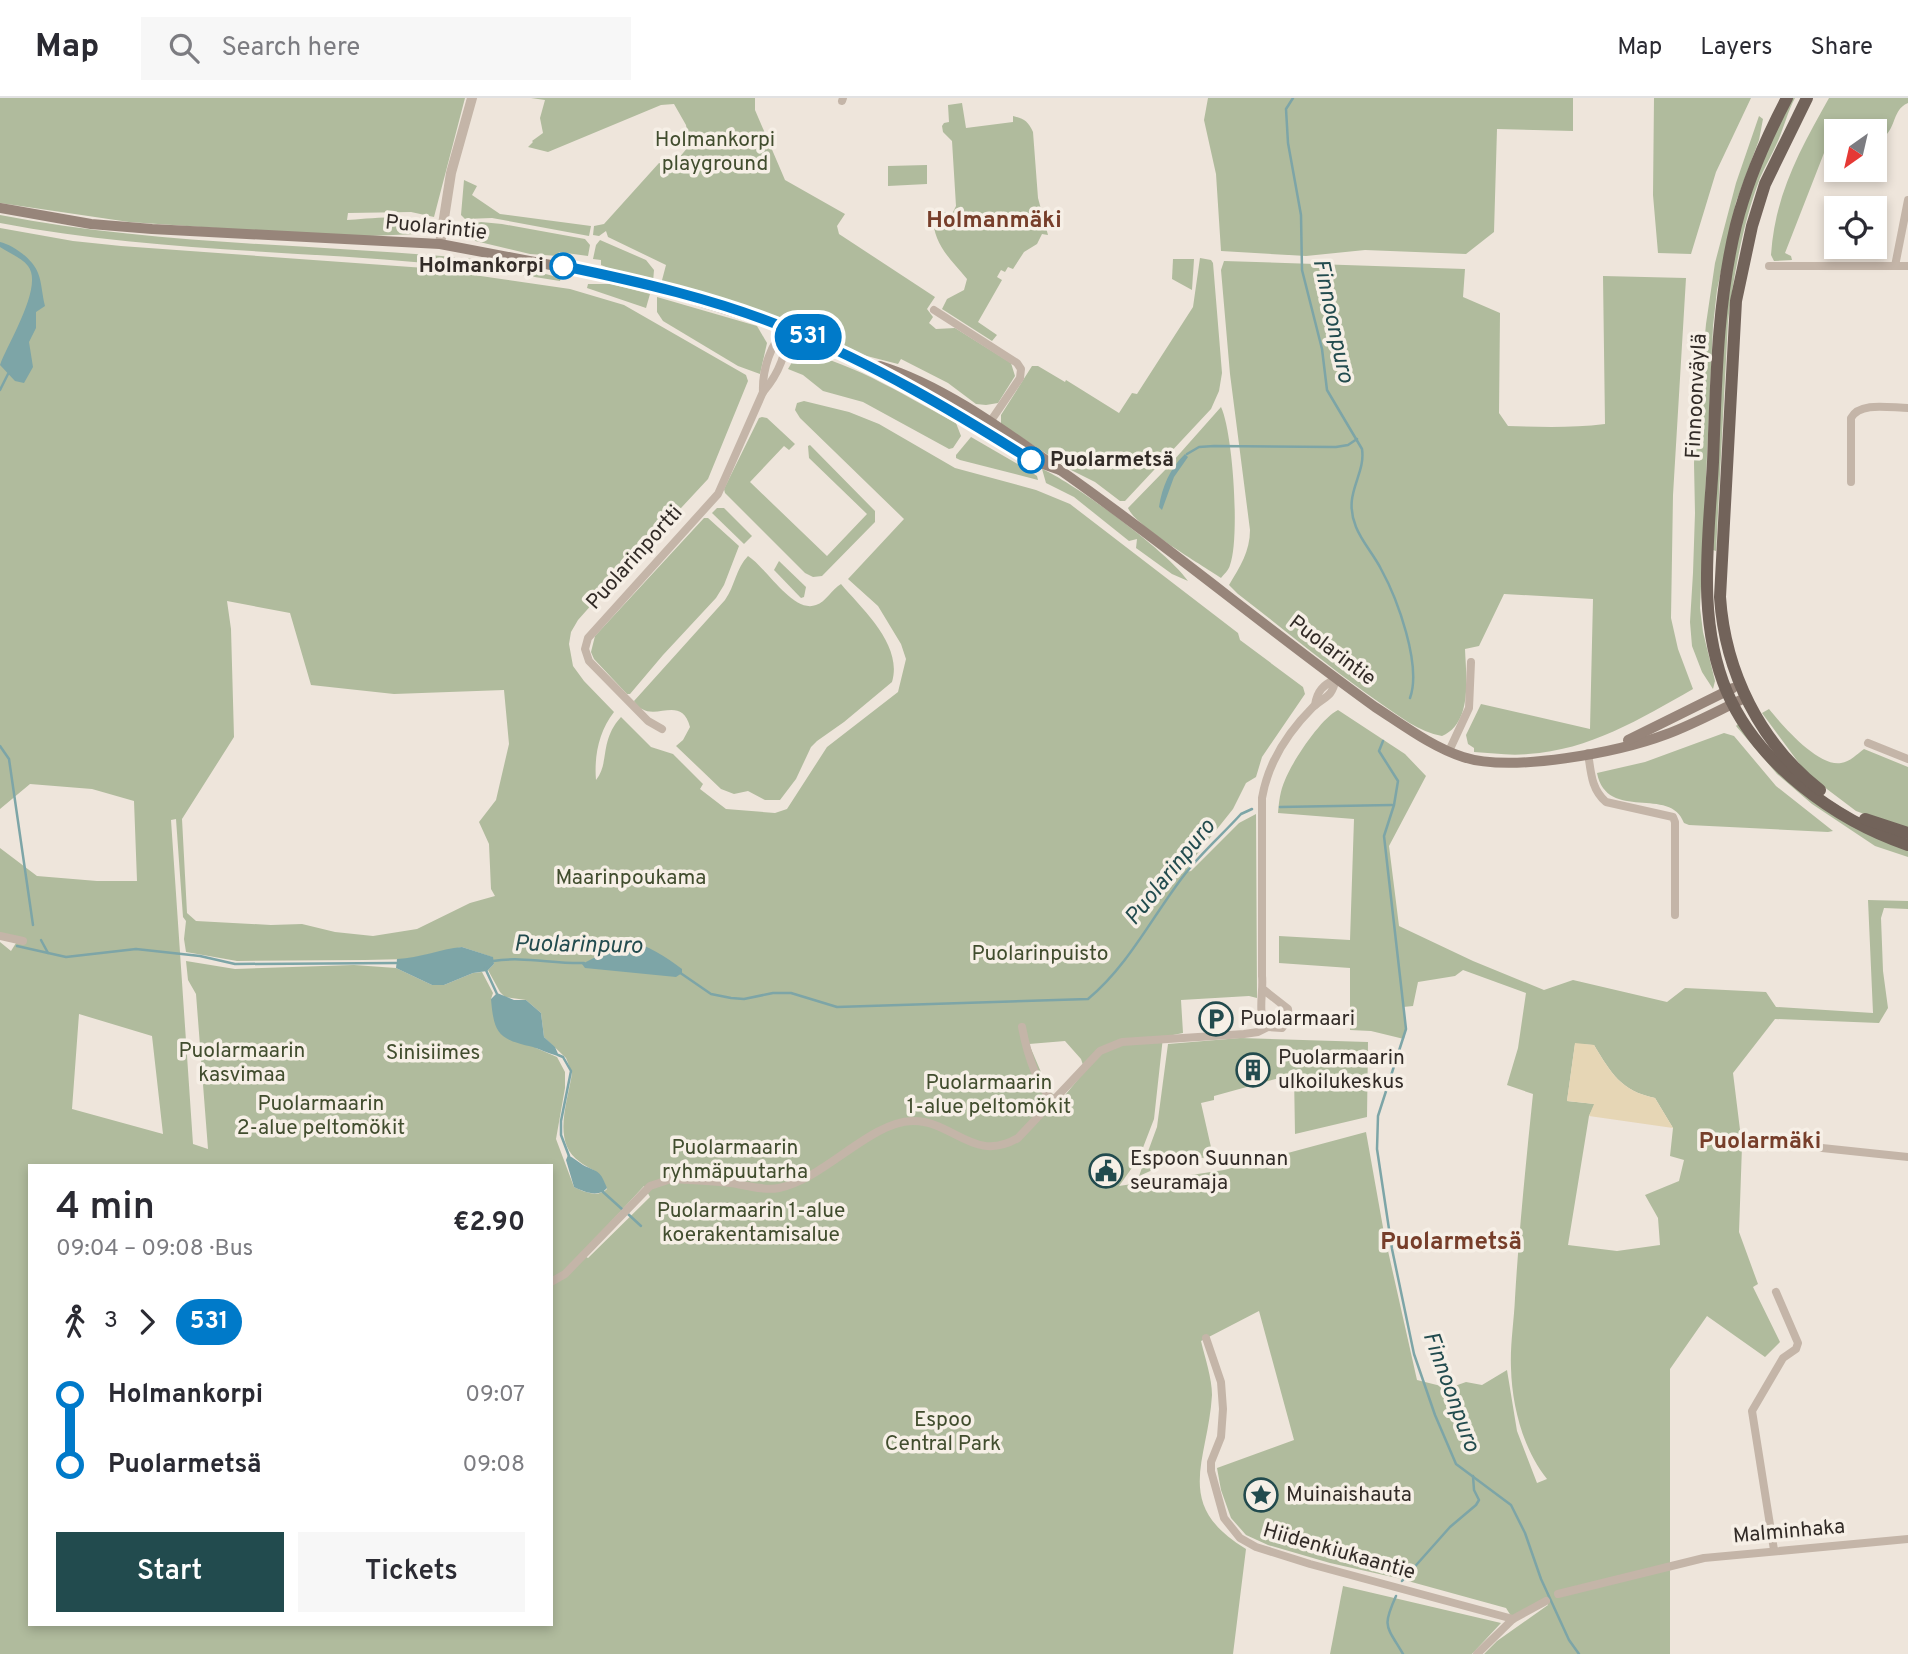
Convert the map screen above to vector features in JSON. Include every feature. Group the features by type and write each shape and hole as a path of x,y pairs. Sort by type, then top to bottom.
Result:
{"main road":[{"name":"Finnoonväylä","path":"1739,701 1727,691 1713,645 1706,607 1719,334 1737,223 1767,137 1787,98"},
{"name":"Finnoonväylä","path":"1739,701 1739,685 1727,644 1720,597 1736,301 1752,226 1765,184 1807,98"},
{"name":"Puolarintie","path":"0,208 91,224 152,229 440,244 630,280 786,328 854,358 901,372 1060,470 1100,497 1375,707 1449,751 1464,757 1493,763 1530,763 1588,753 1668,733 1739,701"},
{"name":"Puolarintie","path":"1617,747 1739,685"},
{"path":"1739,701 1811,783 1848,810 1878,824 1908,833"},
{"path":"1739,701 1761,745 1801,785 1849,818 1908,845"}],"street":[{"path":"440,244 451,173 472,98"},
{"path":"1895,266 1908,200"},
{"path":"1769,266 1908,266"},
{"path":"934,310 1017,363 1021,369 1020,378 987,426"},
{"name":"Puolarinportti","path":"662,729 648,721 589,661 585,649 588,638 718,494 762,391 762,377 776,338 786,328"},
{"path":"1851,482 1852,418 1855,411 1862,407 1908,408"},
{"path":"1449,751 1469,708 1471,662"},
{"path":"1268,1027 1261,1016 1264,990 1263,791 1278,752 1315,705 1317,694 1325,684 1336,678"},
{"path":"1868,743 1908,759"},
{"path":"1588,753 1592,782 1606,802 1673,817 1675,915"},
{"path":"0,936 23,941"},
{"path":"553,1281 575,1265 650,1186 671,1179 777,1189 796,1182 840,1158 886,1126 913,1121 974,1144 995,1147 1018,1138 1100,1051 1122,1042 1244,1034 1268,1027 1282,1028 1290,1014 1285,1005 1264,990"},
{"path":"1022,1027 1026,1049 1038,1079 1053,1101"},
{"path":"1822,1148 1908,1157"},
{"path":"1774,1550 1752,1411 1783,1358 1796,1349 1798,1343 1776,1292"},
{"name":"Hiidenkiukaantie","path":"1206,1338 1221,1382 1223,1409 1221,1437 1211,1462 1211,1471 1224,1518 1240,1538 1256,1547 1310,1564 1513,1619"},
{"name":"Malminhaka","path":"1558,1594 1704,1558 1908,1539"},
{"path":"1477,1654 1513,1619 1546,1601"}],"green space":[{"path":"0,98 465,98 434,217 411,212 348,213 347,220 403,218 423,222 429,227 417,234 345,237 129,222 0,203"},
{"name":"Holmankorpi playground","path":"531,98 755,98 755,110 785,180 845,214 837,226 839,234 935,297 927,309 933,317 929,323 936,329 955,328 1011,363 1015,376 998,403 976,404 948,383 901,359 898,364 863,355 801,327 661,284 666,265 608,237 606,231 599,236 593,235 594,226 604,224 659,163 665,165 674,154 679,158 692,142 674,104 661,105 548,152 528,147 543,133 540,118 545,100"},
{"path":"1208,98 1573,98 1573,131 1497,129 1494,232 1466,254 1365,250 1306,256 1221,251 1216,174 1204,120"},
{"path":"1654,98 1751,98 1716,172 1691,254 1658,253 1653,195"},
{"path":"1791,98 1795,98 1754,195 1733,285 1728,321 1716,551 1713,550 1719,385 1733,262 1752,190"},
{"path":"1829,98 1908,98 1908,103 1898,111 1887,134 1887,119 1824,119 1824,153 1785,253 1791,256 1792,260 1774,261 1771,255 1773,233 1783,192 1799,154"},
{"path":"962,103 966,128 1013,122 1013,116 1023,119 1029,125 1033,132 1038,198 1048,235 1042,234 1037,244 1024,252 1013,269 1008,267 1005,272 1001,270 997,277 1002,280 978,322 997,335 992,341 942,309 947,299 964,290 967,279 948,257 933,224 933,213 953,212 956,206 952,141 943,132 942,126 949,122 948,105"},
{"path":"1759,116 1763,119 1759,140 1736,202 1717,290 1713,326 1700,608 1715,681 1713,689 1702,672 1692,646 1690,622 1696,431 1715,263 1736,183"},
{"path":"927,165 927,184 888,186 888,166"},
{"path":"464,180 477,186 472,195 500,214 591,226 589,236 492,218 465,219 461,215"},
{"path":"0,215 56,225 169,238 454,257 468,267 117,240 0,223"},
{"path":"481,222 585,239 590,245 588,256 559,252 558,256 530,254 467,239 464,233 465,225"},
{"path":"0,228 73,241 121,246 425,268 570,289 624,305 746,375 748,381 708,479 602,593 571,632 569,644 573,666 614,712 599,744 596,780 603,766 610,735 621,717 651,747 673,754 703,784 700,789 726,809 775,813 787,809 827,747 898,692 906,659 901,644 878,606 848,579 904,519 800,418 795,410 797,403 804,401 849,412 879,424 955,468 1036,490 1070,504 1238,633 1240,640 1303,687 1305,694 1262,757 1256,777 1246,783 1233,809 1186,872 1191,871 1239,823 1256,814 1257,998 1249,996 1181,1000 1183,1033 1163,1037 1154,1119 1139,1158 1119,1186 1224,1170 1366,1132 1384,1233 1417,1380 1449,1388 1466,1382 1482,1385 1507,1370 1517,1431 1537,1483 1547,1479 1531,1454 1520,1426 1511,1368 1533,1094 1507,1085 1518,1048 1526,993 1463,970 1455,976 1418,982 1413,1006 1403,1007 1406,1029 1404,1039 1371,1031 1350,1030 1350,968 1279,963 1279,936 1350,940 1354,819 1278,813 1283,784 1300,752 1324,722 1338,710 1405,754 1426,776 1389,846 1399,926 1473,961 1544,990 1573,980 1667,1002 1685,988 1766,992 1776,1007 1873,1013 1868,900 1908,901 1908,909 1884,908 1881,918 1883,971 1888,1008 1879,1023 1775,1019 1733,1073 1742,1146 1739,1232 1758,1284 1753,1287 1780,1342 1765,1357 1707,1316 1670,1369 1670,1654 1484,1654 1497,1641 1548,1605 1548,1600 1513,1619 1506,1608 1330,1563 1268,1545 1246,1535 1231,1518 1217,1468 1294,1440 1259,1311 1201,1341 1212,1395 1201,1461 1202,1498 1209,1515 1223,1532 1246,1549 1233,1654 0,1654 0,942 11,951 16,943 0,934 0,848 37,876 137,881 134,801 92,789 30,784 0,809","holes":["227,601 290,613 311,685 394,694 504,690 509,744 496,800 479,822 489,844 491,889 495,896 470,903 417,929 373,936 335,932 302,924 196,921 187,913 182,819 234,737 231,629","176,819 183,917 186,921 186,952 237,961 365,960 408,959 462,947 492,957 494,964 488,970 500,992 505,997 526,1000 541,1013 544,1037 566,1058 572,1073 565,1109 566,1144 571,1154 599,1175 607,1189 595,1194 574,1187 556,1139 565,1088 565,1072 557,1057 536,1048 491,999 493,993 482,972 444,985 432,985 396,968 354,965 235,969 186,961 188,980 196,994 208,1149 193,1144 171,820","79,1014 152,1036 163,1134 72,1109","1065,1041 1081,1059 1085,1071 1061,1100 1049,1091 1029,1044","1575,1044 1594,1045 1625,1086 1655,1098 1673,1128 1670,1156 1684,1160 1679,1181 1645,1195 1658,1218 1660,1245 1617,1251 1568,1245 1589,1116 1595,1104 1567,1101","644,1186 650,1197 588,1258 581,1254"]},
{"path":"600,240 646,260 654,270 653,282 634,278 601,265 601,260 593,259"},
{"path":"465,258 511,265 561,278 560,281 479,268"},
{"path":"1200,258 1213,263 1222,373 1219,391 1211,409 1125,501 1120,501 1095,482 1071,470 1001,424 1001,415 1032,366 1038,366 1065,382 1066,380 1119,413 1132,393 1137,394 1193,307"},
{"path":"1173,259 1194,259 1192,290 1172,279"},
{"path":"1224,261 1465,269 1463,297 1500,313 1499,413 1508,426 1569,427 1605,424 1603,276 1686,278 1673,495 1671,618 1678,649 1693,689 1593,740 1551,751 1521,755 1474,752 1466,735 1481,704 1590,729 1593,599 1504,594 1479,646 1465,649 1466,685 1463,710 1452,730 1442,736 1417,727 1394,713 1238,594 1229,585 1246,552 1250,530 1230,374 1221,270"},
{"path":"588,284 611,284 650,294 646,308 587,288"},
{"path":"657,297 757,326 767,343 760,374 738,366 663,321 657,312"},
{"path":"805,354 842,365 882,383 956,423 961,436 953,448 949,449 863,402 823,391 803,375 788,369 795,357"},
{"path":"1221,407 1232,461 1235,510 1233,552 1229,567 1221,578 1156,535 1133,516 1128,508"},
{"path":"759,418 767,418 795,444 789,450 784,446 750,482 827,556 867,514 809,458 808,446 810,445 875,511 875,522 822,576 813,577 805,573 725,493 724,489"},
{"path":"971,437 1028,470 1037,476 1038,480 956,458"},
{"path":"1042,469 1120,520 1162,553 1188,581 1172,574 1136,548 1137,539 1129,541 1074,497 1046,483"},
{"path":"717,508 724,508 752,536 744,544 712,513"},
{"path":"704,518 708,518 739,546 724,585 716,598 630,694 627,694 594,659 591,652 595,636"},
{"path":"748,556 789,596 807,606 820,603 841,584 879,629 892,655 894,668 892,682 811,747 796,779 780,800 765,800 748,791 734,794 721,789 676,746 690,727 686,718 676,710 655,712 641,709 634,701 725,600"},
{"path":"779,561 806,587 804,597 801,598 774,570"},
{"path":"1769,709 1801,744 1822,758 1841,763 1864,749 1908,767 1908,830 1856,811 1807,774 1762,713"},
{"path":"1738,724 1775,766 1908,849 1908,857 1875,846 1812,804 1777,774 1736,726"},
{"path":"1724,733 1734,736 1776,786 1833,831 1689,825 1684,823 1677,812 1666,806 1613,797 1603,788 1597,773 1645,762"},
{"path":"1240,1038 1368,1042 1367,1117 1295,1134 1294,1074 1214,1096 1214,1100 1201,1103 1213,1156 1166,1164 1139,1176 1157,1127 1168,1044"},
{"path":"1343,1586 1501,1623 1472,1654 1330,1654"}],"sand":[{"path":"1575,1043 1594,1045 1625,1086 1655,1098 1673,1128 1589,1116 1594,1104 1567,1101"}],"water":[{"path":"0,242 22,253 32,263 38,273 45,306 36,312 36,328 29,342 33,367 24,383 15,381 0,365 23,315 32,287 32,275 25,263 0,247"},
{"path":"1185,454 1188,457 1174,477 1162,510 1159,507 1162,492 1175,465"},
{"path":"627,941 656,952 682,969 682,973 676,977 585,968 582,964"},
{"path":"462,947 493,957 494,964 487,971 473,973 444,985 432,985 396,968 397,959"},
{"path":"497,993 514,1000 526,1000 541,1013 544,1037 555,1047 559,1056 500,1034 494,1021 491,999"},
{"path":"568,1155 598,1173 607,1188 596,1193 574,1187 566,1160"}],"waterway":[{"name":"Finnoonpuro","path":"1293,98 1286,109 1288,143 1301,215 1302,270 1322,349 1327,390 1362,449 1361,468 1353,494 1352,515 1359,533 1387,582 1406,632 1413,668 1410,698"},
{"path":"0,390 8,374"},
{"path":"1187,454 1199,447 1214,446 1336,447 1348,445 1357,439"},
{"name":"Finnoonpuro","path":"1383,741 1379,751 1398,781 1384,836 1406,1029 1378,1116 1377,1149 1392,1249 1414,1354 1435,1415 1456,1464 1511,1505 1525,1533 1541,1579 1569,1640 1579,1654"},
{"path":"0,746 9,759 33,925"},
{"name":"Puolarinpuro","path":"1280,807 1392,805"},
{"name":"Puolarinpuro","path":"679,972 711,994 744,999 773,993 791,993 837,1007 1088,999 1116,971 1191,866 1241,814 1252,809"},
{"path":"41,940 48,953"},
{"name":"Puolarinpuro","path":"17,946 66,957 136,949 200,956 235,964 396,963"},
{"name":"Puolarinpuro","path":"493,961 516,959 584,963"},
{"path":"485,968 497,994"},
{"path":"558,1055 563,1057 571,1071 561,1121 561,1135 569,1156"},
{"path":"602,1191 623,1210"},
{"path":"628,1214 641,1226"},
{"path":"1402,1581 1450,1527 1476,1505 1479,1500 1474,1490 1473,1476"},
{"path":"1396,1596 1389,1614 1388,1626 1403,1654"}],"bus line":[{"name":"531","path":"563,266 630,280 786,328 904,384 1031,460"}],"place":[{"name":"Holmankorpi","path":"563,266"},
{"name":"Puolarmetsä","path":"1031,460"},
{"name":"Puolarmaari","path":"1216,1019"},
{"name":"Puolarmaarin ulkoilukeskus","path":"1253,1070"},
{"name":"Espoon Suunnan seuramaja","path":"1106,1171"},
{"name":"Muinaishauta","path":"1261,1495"}],"district":[{"name":"Holmanmäki","path":"994,221"},
{"name":"Puolarmäki","path":"1760,1142"},
{"name":"Puolarmetsä","path":"1451,1243"}],"park label":[{"name":"Maarinpoukama","path":"631,878"},
{"name":"Puolarinpuisto","path":"1040,954"},
{"name":"Sinisiimes","path":"433,1053"},
{"name":"Puolarmaarin kasvimaa","path":"242,1063"},
{"name":"Puolarmaarin 1-alue peltomökit","path":"989,1095"},
{"name":"Puolarmaarin 2-alue peltomökit","path":"321,1116"},
{"name":"Puolarmaarin ryhmäpuutarha","path":"735,1160"},
{"name":"Puolarmaarin 1-alue koerakentamisalue","path":"751,1223"},
{"name":"Espoo Central Park","path":"943,1432"}]}
